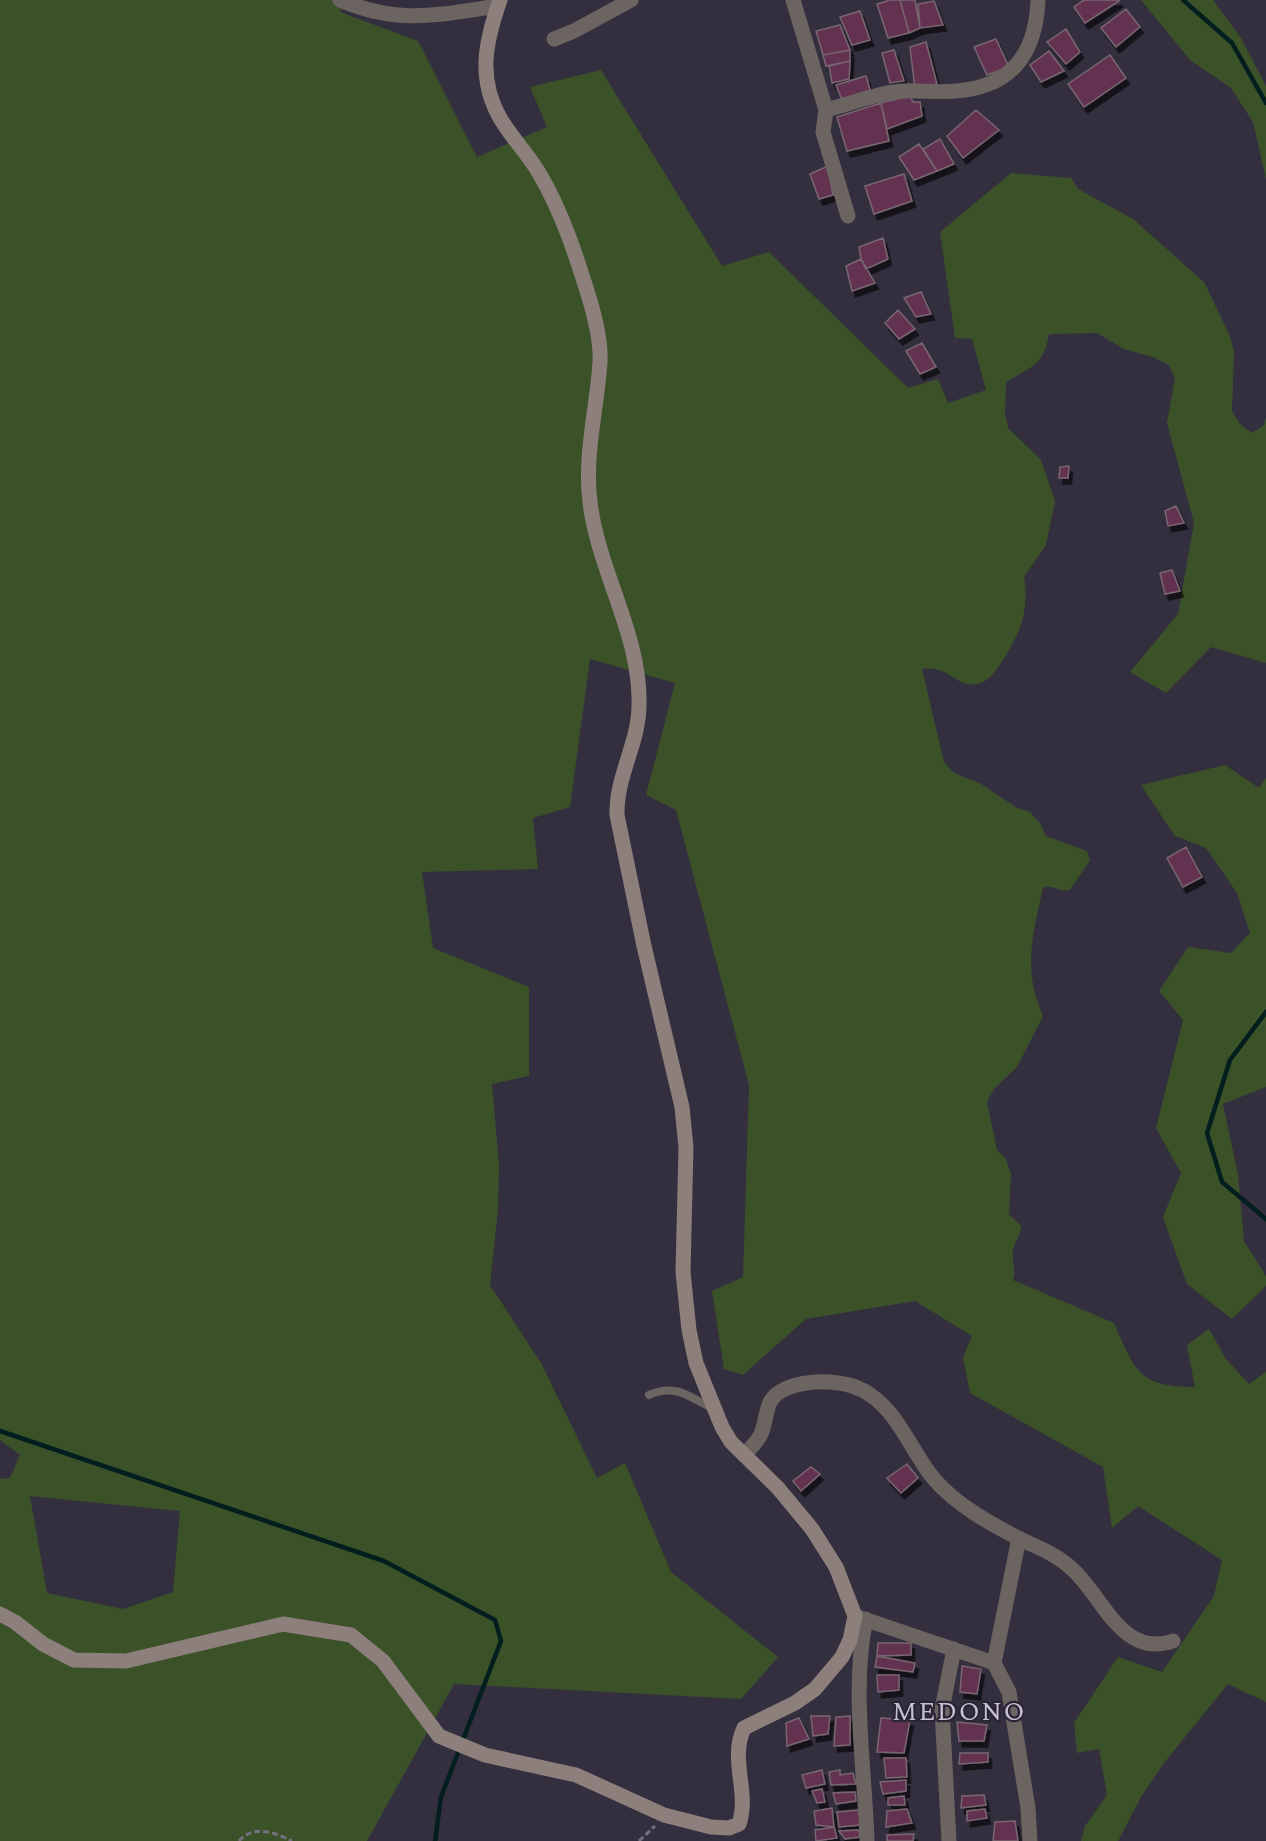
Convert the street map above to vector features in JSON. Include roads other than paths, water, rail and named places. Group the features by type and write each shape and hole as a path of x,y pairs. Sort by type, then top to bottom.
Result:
{"street":[{"path":"340,0 373,12 400,17 432,16 499,3 486,45 486,82 500,118 546,186 571,242 597,329 600,363 592,411 590,502 639,687 638,725 619,786 616,815 682,1107 686,1147 682,1249 685,1298 694,1356 714,1409 732,1442 778,1488 812,1528 836,1567 860,1617 861,1741 867,1841"},
{"path":"554,39 574,31 631,0"},
{"path":"793,0 826,110 823,132 848,216"},
{"path":"826,110 900,92 957,92 995,81 1020,63 1030,46 1035,30 1038,0"},
{"path":"744,1455 761,1433 768,1403 774,1395 794,1386 809,1383 826,1382 859,1388 872,1395 887,1412 935,1480 947,1492 1019,1538 1071,1567 1103,1610 1142,1642 1159,1646 1173,1641"},
{"path":"1019,1538 994,1664 1009,1692 1028,1808 1030,1841"},
{"path":"0,1614 15,1622 43,1644 74,1660 126,1661 283,1624 351,1635 383,1661 439,1736 485,1755 576,1775 664,1815 711,1827 729,1828 739,1824 743,1798 737,1750 744,1728 795,1703 814,1689 842,1657 860,1617"},
{"path":"860,1617 994,1664"},
{"path":"949,1841 942,1709 954,1649"}],"lane":[{"path":"649,1395 665,1389 676,1390 714,1409"}],"waterway":[{"path":"1183,0 1232,43 1266,103"},
{"path":"1266,1012 1230,1060 1207,1133 1222,1182 1266,1219"},
{"path":"0,1431 384,1561 495,1620 501,1641 441,1797 435,1841"}],"district":[{"name":"MEDONO","path":"959,1712"}]}
